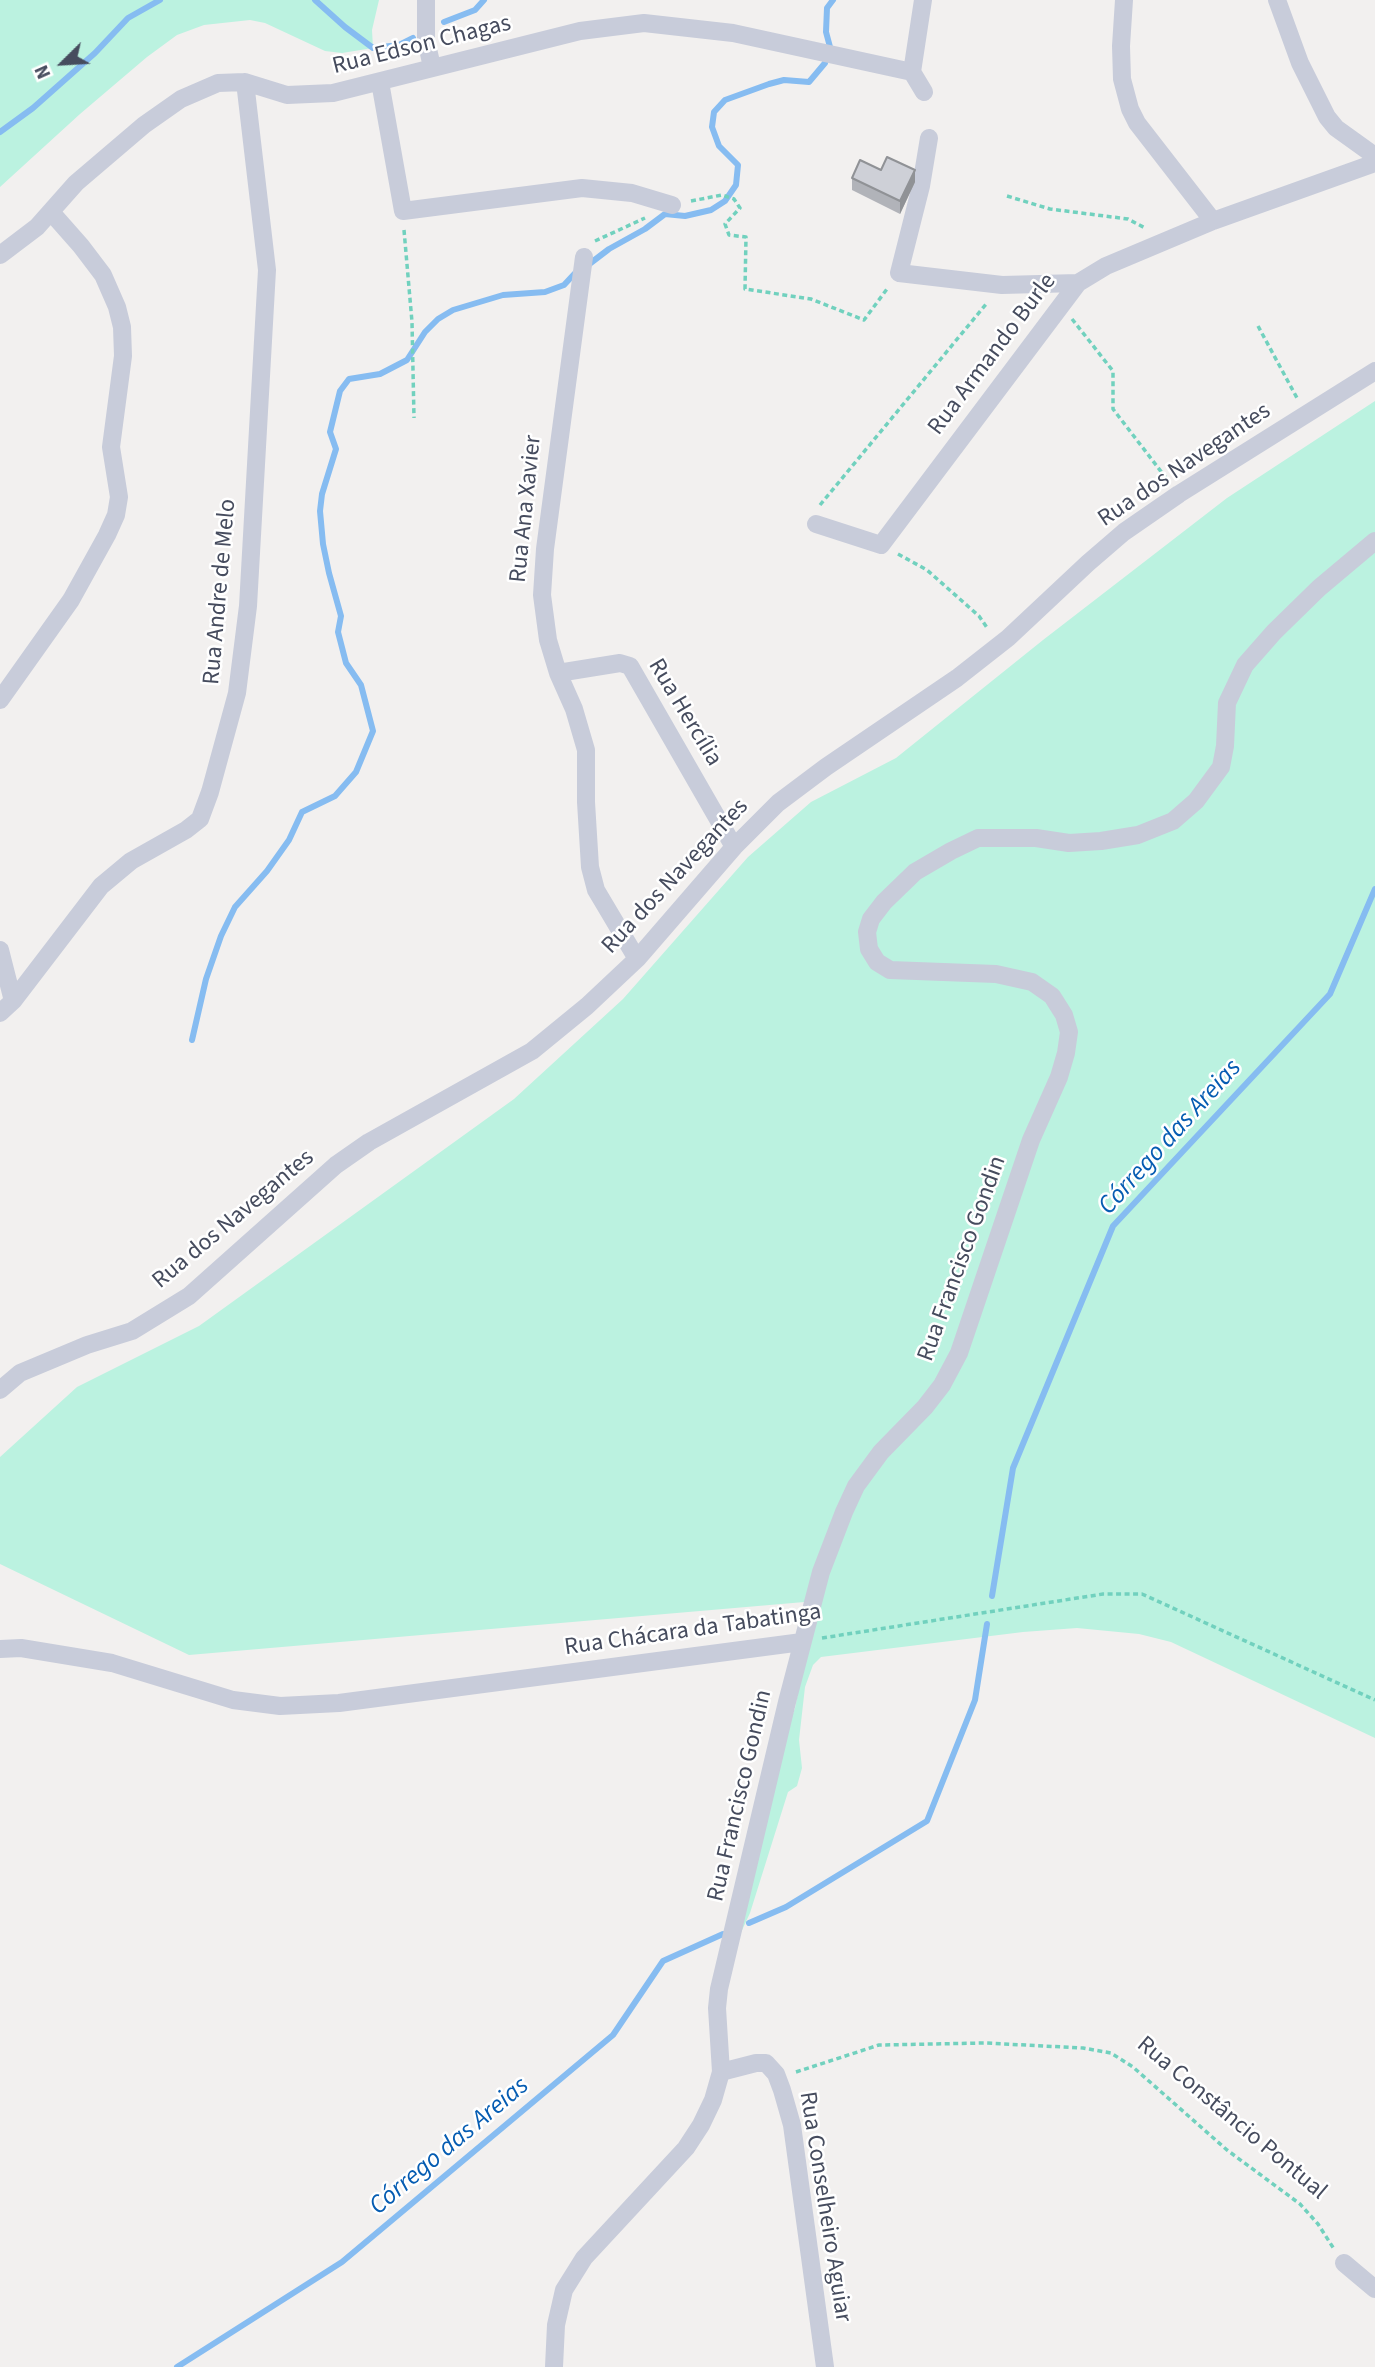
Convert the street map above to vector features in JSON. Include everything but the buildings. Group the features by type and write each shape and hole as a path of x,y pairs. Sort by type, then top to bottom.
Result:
{"street":[{"path":"426,0 426,40 432,67"},
{"path":"923,0 912,72 924,92"},
{"path":"1124,0 1122,79 1130,109 1137,123 1213,221"},
{"path":"1277,0 1300,63 1327,117 1336,128 1375,156"},
{"name":"Rua Edson Chagas","path":"0,255 37,227 76,183 168,107 218,83 245,82 287,95 333,93 580,31 644,23 733,33 912,72"},
{"name":"Rua Andre de Melo","path":"7,1007 101,886 131,861 186,830 200,819 237,693 248,606 267,270 245,82"},
{"path":"380,82 403,211 582,188 632,193 673,205"},
{"path":"929,138 921,186 899,273 1002,285 1078,283"},
{"name":"Rua Armando Burle","path":"881,545 1078,283 1106,266 1213,221 1375,163"},
{"path":"0,700 71,600 107,535 116,515 119,497 111,447 123,356 122,327 117,307 103,275 51,212"},
{"name":"Rua Ana Xavier","path":"583,264 542,595 548,640 586,750 590,867 596,890 637,959"},
{"name":"Rua dos Navegantes","path":"0,1390 20,1373 86,1345 132,1331 188,1296 337,1166 369,1142 532,1051 587,1006 637,959 734,848 778,803 957,678 1000,644 1124,532 1178,494 1375,371"},
{"path":"816,524 881,545"},
{"name":"Rua Francisco Gondin","path":"554,2367 556,2325 564,2290 584,2258 686,2148 713,2100 721,2072 717,2008 719,1989 821,1572 856,1486 881,1452 925,1407 942,1385 959,1353 1031,1140 1059,1077 1066,1053 1069,1032 1064,1014 1052,996 1032,982 996,974 900,971 883,967 869,949 867,932 871,919 884,902 915,872 978,838 1036,838 1069,843 1101,841 1138,835 1174,821 1196,801 1221,766 1227,703 1245,665 1319,588 1375,541"},
{"name":"Rua Hercília","path":"558,673 620,663 630,666 734,848"},
{"path":"0,950 7,1007"},
{"name":"Rua Chácara da Tabatinga","path":"0,1648 21,1648 112,1663 233,1700 280,1706 339,1703 802,1642"},
{"name":"Rua Conselheiro Aguiar","path":"721,2072 762,2062 770,2066 778,2078 792,2125 825,2367"},
{"path":"1344,2263 1375,2289"}],"path":[{"path":"728,196 734,199 740,208 725,224 729,234 746,237 745,289 811,299 864,320 899,273"},
{"path":"1007,196 1050,209 1128,219"},
{"path":"403,211 412,330 414,418"},
{"path":"816,524 811,519 813,514 1002,285"},
{"path":"1061,306 1113,371 1112,410 1178,494"},
{"path":"1258,326 1306,415"},
{"path":"881,545 927,570 979,616 1000,644"},
{"name":"Rua Chácara da Tabatinga","path":"802,1642 1102,1594 1142,1594 1375,1700"},
{"name":"Rua Constâncio Pontual","path":"778,2078 879,2045 985,2043 1083,2048 1111,2053 1133,2067 1227,2150 1300,2204 1318,2224 1344,2263"}],"green space":[{"path":"0,0 379,0 372,30 373,48 342,53 325,51 265,23 250,20 204,25 177,35 80,114 0,187"},
{"path":"1375,401 1375,1738 1171,1642 1139,1634 1077,1628 1023,1632 821,1657 813,1665 805,1687 799,1740 802,1768 797,1786 788,1792 750,1913 737,1941 782,1745 795,1708 816,1601 189,1655 0,1564 0,1457 77,1387 199,1326 514,1099 623,999 748,857 811,802 896,758 1227,498"}],"waterway":[{"path":"0,132 33,108 95,53 128,18 160,0"},
{"path":"315,0 373,48 399,45 413,38"},
{"path":"444,22 475,10 484,0"},
{"path":"588,265 665,214 685,216 711,210 725,201 736,185 738,165 719,146 712,127 714,112 725,100 769,84 784,80 809,82 825,63 830,47 826,32 827,8 833,0"},
{"path":"192,1040 206,979 221,936 235,907 267,871 289,840 302,812 335,796 356,772 373,731 361,685 346,663 338,632 341,616 323,544 320,511 322,494 336,449 330,432 340,391 349,379 380,374 407,360 425,332 438,319 453,310 503,295 545,292 564,285 578,270"},
{"name":"Córrego das Areias","path":"992,1596 1013,1468 1113,1226 1330,994 1375,889"},
{"name":"Córrego das Areias","path":"749,1923 786,1907 927,1821 975,1700 987,1624"},
{"name":"Córrego das Areias","path":"177,2367 342,2262 613,2035 663,1961 723,1934"}]}
